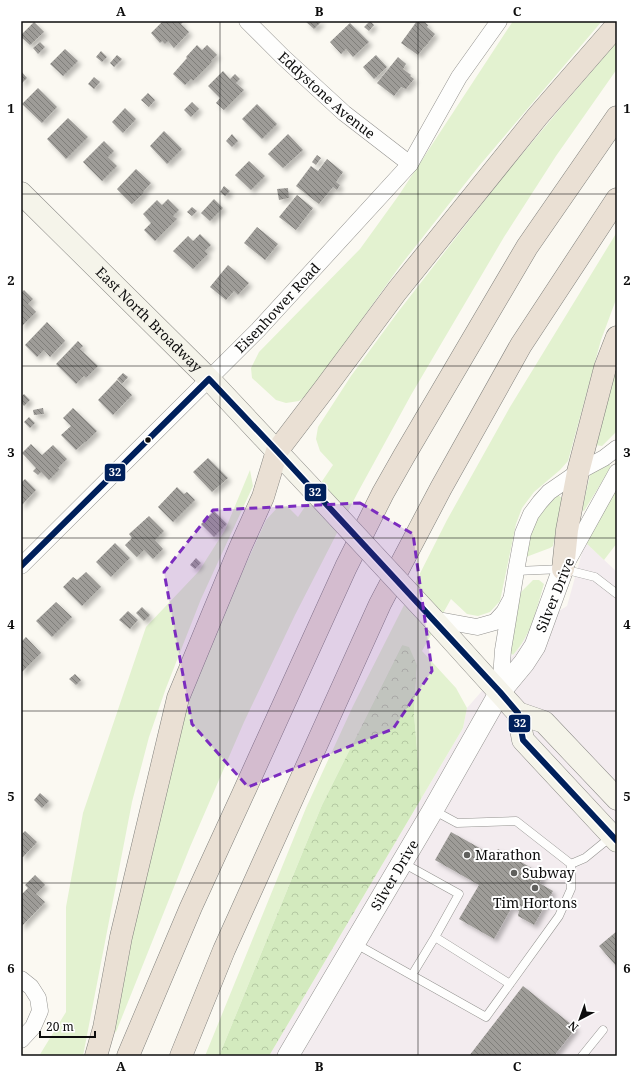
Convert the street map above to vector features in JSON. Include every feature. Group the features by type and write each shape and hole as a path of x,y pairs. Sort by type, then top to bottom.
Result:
{"highway":[{"path":"96,1056 104,1028 121,937 178,698 240,548 263,497 277,451 402,285 537,118 617,25"},
{"path":"128,1056 191,907 346,567 383,493 527,247 617,117"},
{"path":"181,1056 224,950 380,604 441,488 521,345 617,199"},
{"path":"563,569 567,530 578,472 605,368 617,337"}],"main road":[{"name":"East North Broadway","path":"21,193 209,379 433,619 518,713"},
{"path":"614,793 544,722 518,713 523,740 615,838"}],"street":[{"name":"Eddystone Avenue","path":"247,21 283,57 344,113 410,164"},
{"name":"Eisenhower Road","path":"21,566 258,330 410,164 459,77 499,21"},
{"name":"Silver Drive","path":"500,692 503,650 516,571 524,533 531,514 550,492 578,472 604,458 617,448"},
{"name":"Silver Drive","path":"288,1056 433,810 500,692 524,663 535,646 563,569 617,472"},
{"name":"Silver Drive","path":"433,619 477,627 495,622 504,612 513,594"},
{"path":"21,979 31,987 38,998 40,1010 33,1027 21,1040"}],"lane":[{"path":"516,571 563,569 595,577 617,594"},
{"path":"433,810 457,823 516,821 571,864"},
{"path":"571,864 585,858 615,838"},
{"path":"402,862 458,894 435,937 412,975"},
{"path":"354,943 486,1017 559,916 571,889 571,864"},
{"path":"435,937 510,984"},
{"path":"582,1056 603,1030"}],"highlighted area":[{"path":"360,503 413,534 432,671 393,729 248,787 192,724 164,572 213,510"}],"shaded area":[{"path":"585,542 617,572 617,1056 269,1056 463,728 467,708 521,646 530,629 567,606"}],"green space":[{"path":"513,21 602,21 479,166 400,266 309,393 299,401 286,403 276,400 252,378 251,368 259,352 360,249 399,195"},
{"path":"617,42 617,69 556,156 504,237 411,395 358,492 295,615 244,722 190,847 116,1032 112,1031 140,892 191,688 266,520 277,508 287,506 298,517 333,465 320,451 316,439 318,427 351,376 398,312 503,177"},
{"path":"617,232 617,297 601,340 568,461 560,470 534,492 522,508 516,524 500,601 490,612 478,616 467,614 451,599 422,651 456,688 467,708 463,728 421,799 414,713 417,665 402,645 322,805 219,1056 205,1056 306,808 353,706 447,520 510,407"},
{"path":"617,364 617,431 602,446 595,445"},
{"path":"608,463 611,467 584,511 582,510 590,475"},
{"path":"250,470 253,486 201,599 166,688 149,737 132,802 83,1056 39,1056 66,1012 66,907 83,813 146,627 199,571 225,530"},
{"path":"617,483 617,543 604,560 585,542"},
{"path":"558,495 562,498 553,546 526,557 530,528 545,508"},
{"path":"533,580 539,580 544,584 529,630 525,639 513,655 507,650 520,593"},
{"path":"402,645 409,647 417,665 414,713 421,799 269,1056 219,1056 322,805"}],"building":[{"path":"163,21 184,21 181,24 189,32 174,48 168,41 165,44 162,41 160,43 151,33"},
{"path":"305,21 322,21 314,29"},
{"path":"370,21 374,25 369,31 364,27"},
{"path":"417,21 423,21 435,34 418,55 401,43"},
{"path":"34,22 44,32 30,45 21,37 21,35"},
{"path":"350,23 369,42 353,57 346,49 341,54 330,42"},
{"path":"40,42 45,47 38,54 33,48"},
{"path":"197,45 202,50 207,45 217,55 193,81 191,79 185,85 173,74"},
{"path":"65,49 78,61 63,76 50,64"},
{"path":"101,51 107,57 102,62 96,57"},
{"path":"117,55 122,59 114,67 110,63"},
{"path":"376,55 387,67 374,79 363,67"},
{"path":"398,57 406,64 403,69 414,79 406,89 401,87 394,96 377,83"},
{"path":"21,71 27,78 21,84"},
{"path":"223,71 230,79 235,74 240,79 236,83 244,90 224,110 216,103 220,98 208,86"},
{"path":"94,77 100,82 94,89 88,84"},
{"path":"38,88 57,107 42,123 22,104"},
{"path":"148,93 155,100 149,107 141,100"},
{"path":"192,102 199,109 191,117 184,110"},
{"path":"257,104 277,124 262,139 242,119"},
{"path":"125,108 136,119 123,133 112,122"},
{"path":"68,118 88,137 66,159 47,139"},
{"path":"164,131 182,149 167,164 150,146"},
{"path":"232,134 238,141 232,147 226,141"},
{"path":"288,134 303,150 283,168 268,154"},
{"path":"104,141 114,151 108,157 117,166 102,181 83,162"},
{"path":"317,155 321,158 316,165 312,162"},
{"path":"327,159 343,172 336,182 340,185 337,190 333,187 319,204 296,186 311,166 318,171"},
{"path":"249,161 265,176 251,190 235,175"},
{"path":"136,169 151,183 143,192 144,193 132,204 117,189"},
{"path":"224,186 230,191 225,196 220,192"},
{"path":"288,188 289,198 279,200 277,189"},
{"path":"297,195 313,208 296,230 279,217"},
{"path":"168,199 179,210 173,216 177,219 155,241 144,230 151,223 143,214 157,200 162,205"},
{"path":"214,199 223,208 210,221 201,213"},
{"path":"192,207 197,211 192,216 187,212"},
{"path":"257,227 278,244 265,260 244,243"},
{"path":"200,234 211,245 205,251 208,254 193,269 173,251 188,236 193,241"},
{"path":"228,265 249,283 238,295 234,291 226,300 210,287"},
{"path":"24,290 33,299 28,304 36,312 21,327 21,293"},
{"path":"47,322 65,341 50,357 44,350 37,357 25,345"},
{"path":"78,341 83,346 80,349 98,366 86,378 84,376 76,384 56,364"},
{"path":"123,373 128,377 122,384 117,379"},
{"path":"117,380 132,395 113,415 98,400"},
{"path":"24,394 30,400 24,406 21,402 21,397"},
{"path":"43,408 44,414 34,415 33,410"},
{"path":"73,408 97,431 76,450 61,435 71,426 63,418"},
{"path":"29,417 35,423 30,428 24,422"},
{"path":"31,444 42,455 53,445 67,459 49,480 41,472 38,475 33,471 36,468 22,453"},
{"path":"208,458 228,478 212,492 193,472"},
{"path":"25,479 36,490 21,506 21,483"},
{"path":"177,487 184,494 187,492 195,500 173,522 158,507"},
{"path":"214,511 227,524 214,537 201,524"},
{"path":"149,516 164,531 155,540 163,549 153,559 144,550 137,557 125,545 132,538 129,534"},
{"path":"115,543 130,558 111,577 96,562"},
{"path":"196,558 201,563 195,569 190,565"},
{"path":"86,572 101,587 82,606 63,587 73,577 77,580"},
{"path":"56,602 72,617 52,637 36,621"},
{"path":"142,607 150,615 144,621 136,613"},
{"path":"128,611 138,620 130,629 119,620"},
{"path":"26,637 41,653 21,673 21,642"},
{"path":"75,674 81,680 76,685 69,679"},
{"path":"40,793 49,801 42,808 34,800"},
{"path":"25,831 37,842 23,857 21,856 21,835"},
{"path":"451,832 494,856 498,849 544,875 539,883 553,891 534,925 518,916 519,911 512,907 494,939 459,919 479,885 435,860"},
{"path":"35,875 45,885 36,894 45,902 21,927 21,895 28,888 25,885"},
{"path":"617,931 617,967 599,946"},
{"path":"523,986 576,1028 554,1056 469,1056"}],"transit line":[{"name":"32","path":"209,379 500,692 518,713 523,740 617,841"},
{"name":"32","path":"21,566 209,379"}],"place":[{"name":"Marathon","path":"467,855"},
{"name":"Subway","path":"514,873"},
{"name":"Tim Hortons","path":"535,888"}]}
